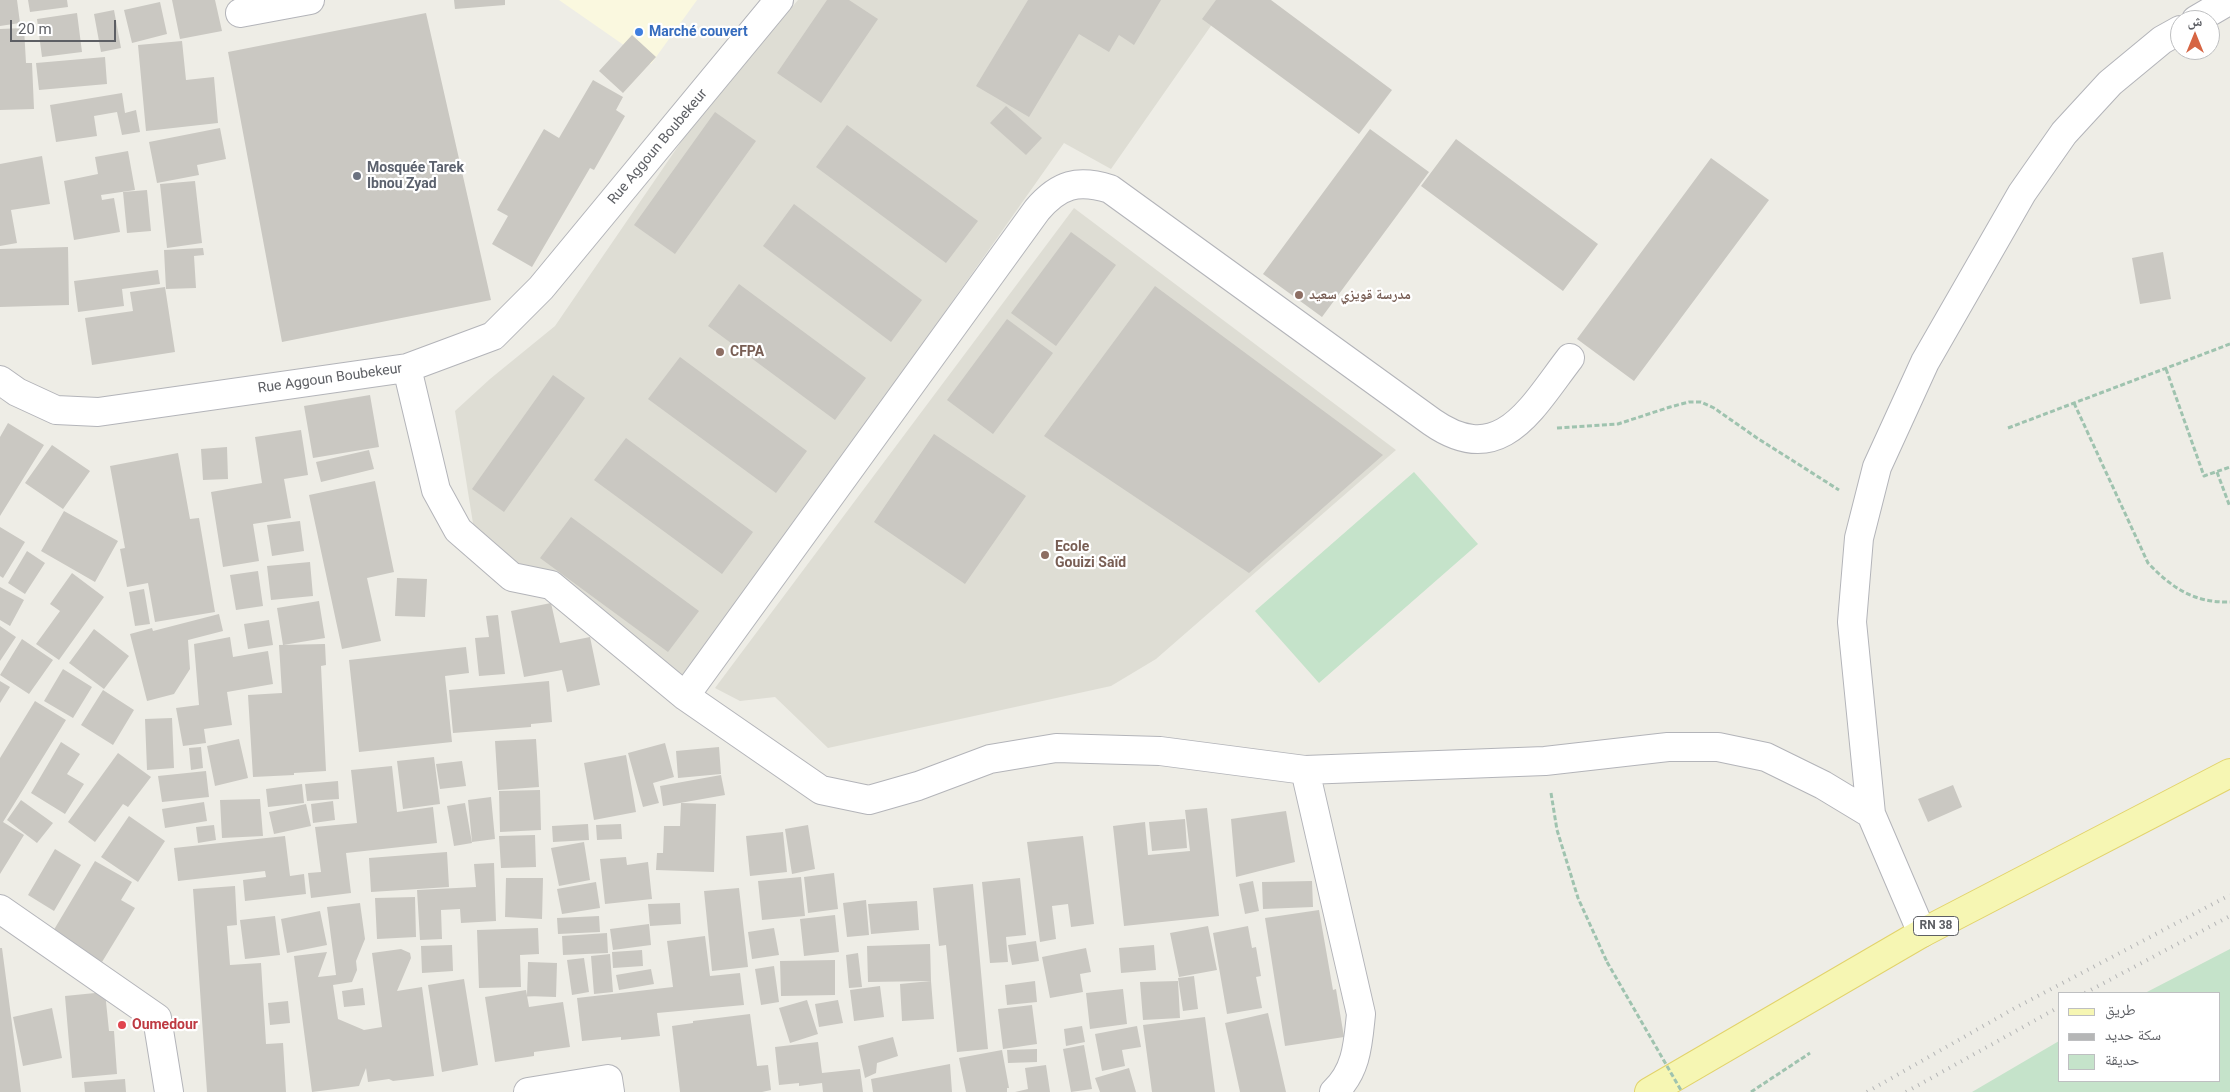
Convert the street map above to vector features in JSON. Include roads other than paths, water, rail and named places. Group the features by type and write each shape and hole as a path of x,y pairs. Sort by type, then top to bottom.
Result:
{"main road":[{"name":"RN 38","path":"1649,1092 1922,933 2230,773"}],"street":[{"path":"240,13 310,0"},
{"name":"Rue Aggoun Boubekeur","path":"0,380 17,392 56,410 98,412 407,368 493,336 542,288 779,0"},
{"path":"2213,10 2230,0"},
{"path":"1922,933 1871,814 1852,622 1858,538 1877,467 1925,362 2022,192 2064,133 2110,83 2170,36"},
{"path":"685,696 1037,210 1048,197 1062,188 1078,184 1095,184 1110,189 1446,432 1464,438 1481,440 1499,436 1514,427 1531,409 1570,358"},
{"path":"407,368 436,490 458,530 512,577 550,584 685,696 821,790 869,800 918,786 990,759 1056,748 1160,751 1305,770 1545,761 1668,747 1718,747 1766,756 1823,785 1871,814"},
{"path":"1305,770 1361,1014 1358,1051 1343,1084 1334,1092"},
{"path":"0,908 157,1018 169,1092"},
{"path":"528,1092 608,1079 610,1092"}],"railway":[{"path":"1867,1092 2015,1008 2230,895"},
{"path":"2087,992 2230,916"},
{"path":"1906,1092 2058,1008"}],"place":[{"name":"Marché couvert","path":"639,32"},
{"name":"Mosquée Tarek Ibnou Zyad","path":"357,176"},
{"name":"مدرسة قويزي سعيد","path":"1299,295"},
{"name":"CFPA","path":"720,352"},
{"name":"Ecole Gouizi Saïd","path":"1045,555"},
{"name":"Oumedour","path":"122,1025"}]}
